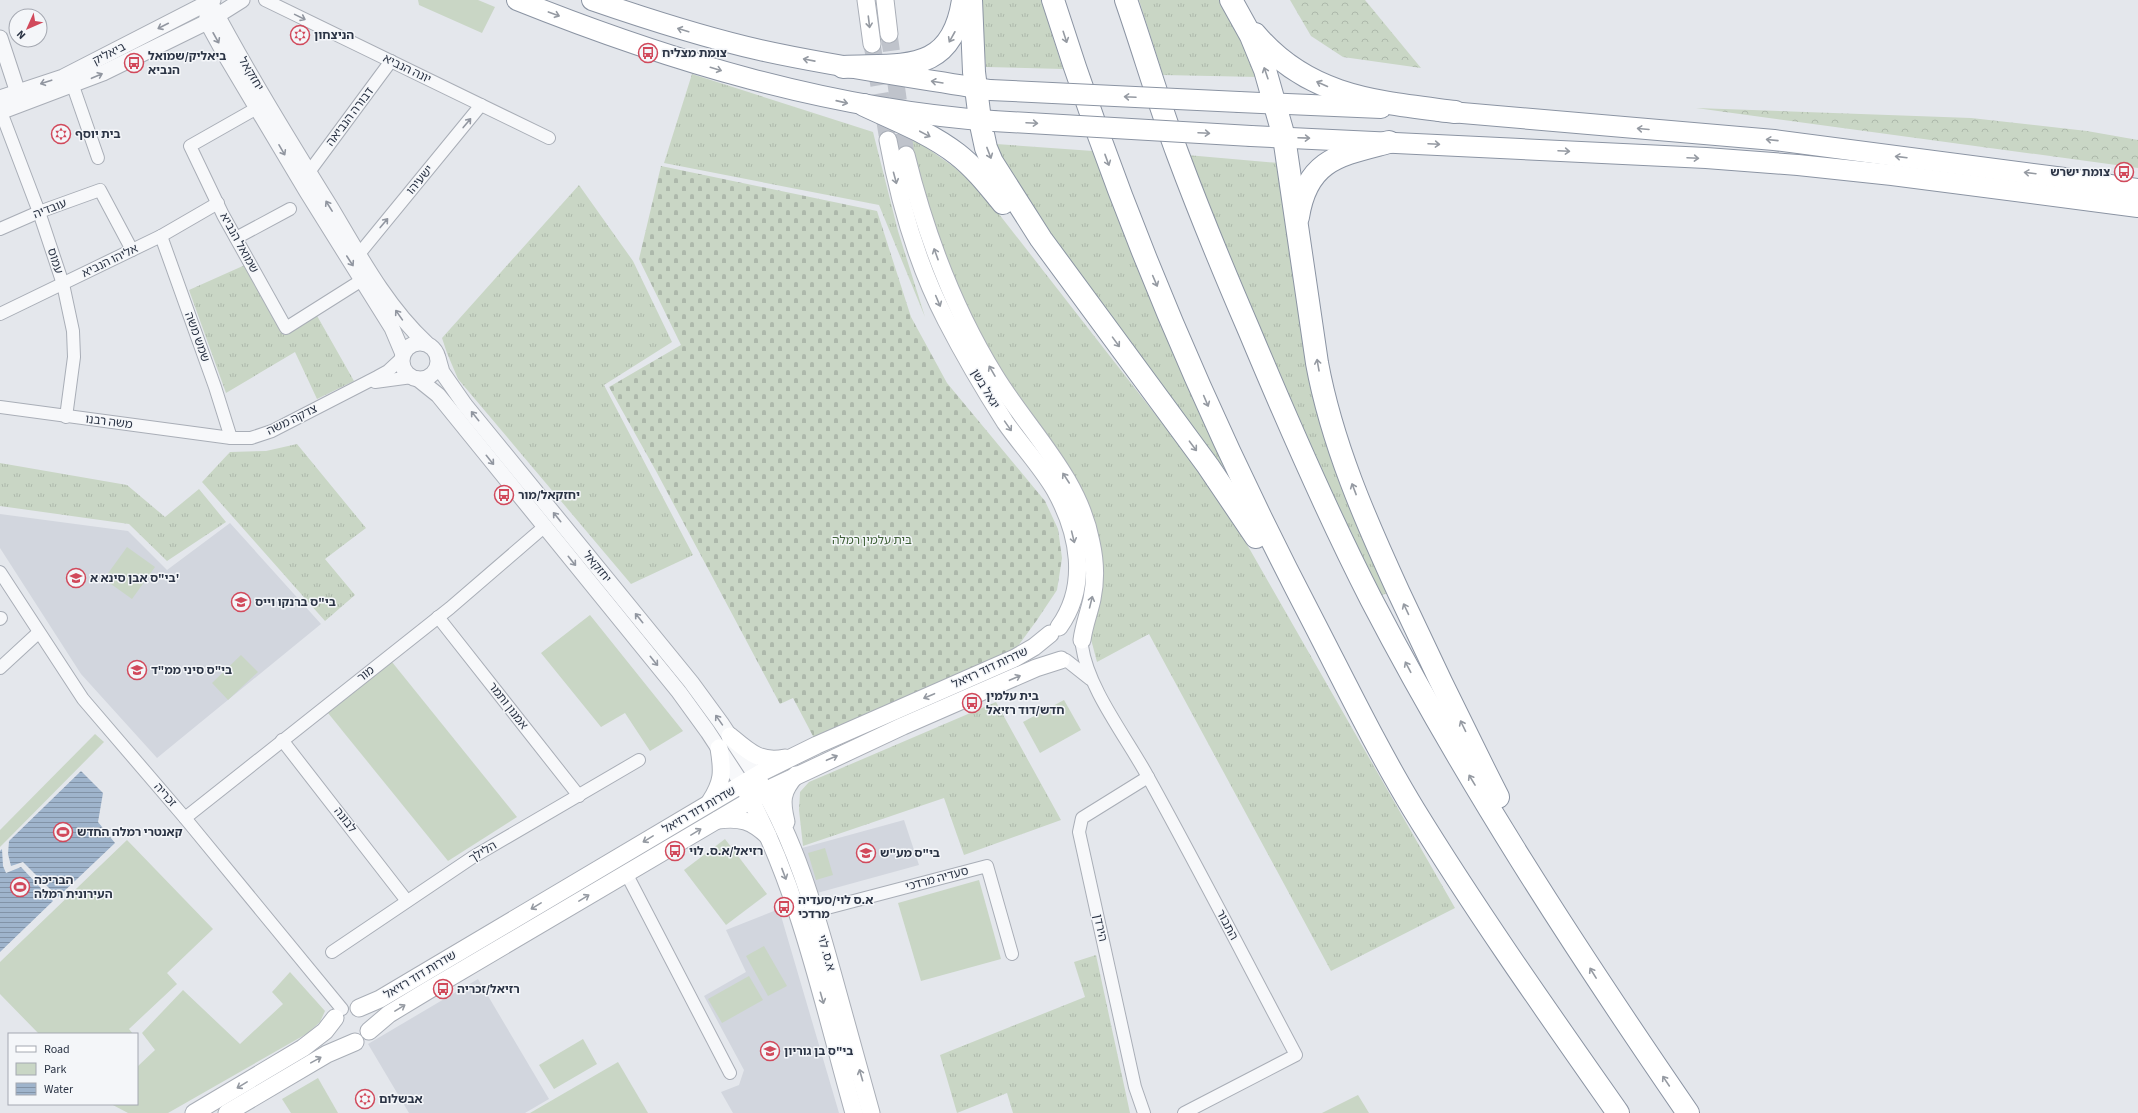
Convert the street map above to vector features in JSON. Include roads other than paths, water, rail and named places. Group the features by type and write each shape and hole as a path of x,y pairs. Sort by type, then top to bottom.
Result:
{"highway":[{"path":"517,0 679,58 791,89 864,105 987,121 1798,165 1892,175 2138,207"},
{"path":"592,0 702,36 843,66 983,89 1239,102 1275,102 1455,112 1774,140 2056,177 2138,190"},
{"path":"843,66 913,63 930,58 940,52 952,39 961,16 963,0"},
{"path":"971,0 974,72 983,89 987,121 986,148 1000,177 1041,239 1208,466 1252,531 1386,760 1474,905 1618,1113"},
{"path":"1053,0 1082,89 1131,224 1217,427 1265,531 1386,760"},
{"path":"1126,0 1177,152 1201,217 1273,389 1342,542 1439,724 1517,855 1576,947 1688,1113"},
{"path":"1232,0 1258,51 1275,102 1284,137 1323,396 1336,441 1380,552 1451,701 1576,947"},
{"path":"1232,0 1266,47 1297,72 1339,92 1371,101 1455,112"},
{"path":"864,105 925,134 947,147 970,165 1098,317"},
{"path":"1306,282 1297,224 1300,204 1307,187 1315,174 1325,164 1336,158 1389,142"}],"main road":[{"path":"866,0 872,44"},
{"path":"885,0 889,34"},
{"name":"יגאל בשן","path":"888,140 895,177 918,251 945,319 980,384 1055,490 1070,526 1078,561 1078,581 1071,609 1055,630"},
{"name":"יגאל בשן","path":"906,155 933,246 960,312 994,375 1020,415 1069,482 1083,514 1091,541 1094,582 1082,643"},
{"path":"1071,627 1076,630 1082,643 1078,654 1064,660 1052,654 1049,650 1048,644 1055,630 1071,627"},
{"name":"שדרות דוד רזיאל","path":"194,1113 303,1048 325,1031 345,1012 380,999 749,780 793,756 1015,658 1034,647 1055,630"},
{"name":"שדרות דוד רזיאל","path":"368,1031 389,1014 758,795 796,775 1036,668 1064,660"},
{"path":"710,803 718,789 721,779 725,742 764,759 774,760 793,756"},
{"path":"790,842 783,800 784,791 796,775"},
{"name":"א.ס. לוי","path":"749,780 790,842 854,1113"},
{"name":"א.ס. לוי","path":"758,795 770,838 806,913 871,1113"},
{"path":"714,821 734,818 743,820 756,826 770,838"},
{"path":"227,1113 327,1054 355,1042 363,1038 370,1025 367,1015 345,1012 334,1025 338,1036 343,1040 355,1042"}],"street":[{"name":"ביאליק","path":"20,98 73,86 103,73 212,19 242,0"},
{"name":"יונה הנביא","path":"265,0 548,138"},
{"name":"ביאליק","path":"0,107 63,77 211,1"},
{"name":"יחזקאל","path":"211,1 212,19 257,108 392,328 402,356"},
{"name":"יחזקאל","path":"212,19 402,320 426,344"},
{"path":"0,38 20,98"},
{"name":"דבורה הנביאה","path":"309,172 391,61"},
{"path":"73,86 98,158"},
{"name":"ישעיהו","path":"359,254 481,106"},
{"name":"עמוס","path":"0,107 39,212 63,284 73,331 74,358 66,417"},
{"name":"שמואל הנביא","path":"257,108 190,146 236,238 286,328 362,280"},
{"name":"עובדיה","path":"0,229 39,212 100,190 132,250"},
{"name":"אליהו הנביא","path":"0,314 161,236 218,203"},
{"path":"236,238 290,209"},
{"name":"שמש משה","path":"161,236 215,386 231,438"},
{"path":"415,343 426,344 434,349 438,358 438,364 433,374 423,379 415,378 404,369 402,356 405,349 415,343"},
{"name":"צדקה משה","path":"218,436 231,438 251,438 272,431 362,385 388,370 402,356"},
{"name":"יחזקאל","path":"438,358 442,372 465,404 691,682 725,742 749,780"},
{"name":"יחזקאל","path":"415,378 438,395 679,692 725,742"},
{"name":"צדקה משה","path":"362,385 391,379 415,378"},
{"name":"משה רבנו","path":"0,407 66,417 218,436"},
{"name":"מור","path":"185,818 438,617 544,527"},
{"name":"זכריה","path":"0,572 38,633 83,699 185,818 345,1012"},
{"name":"אמנון ותמר","path":"438,617 579,796"},
{"path":"0,668 38,633"},
{"name":"התבור","path":"1082,643 1084,658 1096,686 1148,777 1296,1055 1184,1113"},
{"name":"התבור","path":"1064,660 1088,676 1096,686"},
{"name":"לבונה","path":"282,740 407,901"},
{"name":"הלילך","path":"332,952 473,857 639,760"},
{"name":"הירדן","path":"1144,1113 1135,1087 1079,832 1082,818 1148,777"},
{"name":"סעדיה מרדכי","path":"806,913 987,866 1012,954"},
{"path":"626,873 730,1073"}],"water":[{"name":"קאנטרי רמלה החדש","path":"81,771 103,793 98,822 115,843 58,897 23,862 11,866 8,854 9,841"},
{"name":"הבריכה העירונית רמלה","path":"2,849 3,866 6,873 21,867 53,901 0,952 0,851"}],"tunnel":[{"path":"889,34 906,155"},
{"path":"872,44 888,140"}],"place":[{"name":"הניצחון","path":"300,35"},
{"name":"צומת מצליח","path":"648,53"},
{"name":"ביאליק/שמואל הנביא","path":"134,63"},
{"name":"בית יוסף","path":"61,134"},
{"name":"צומת ישרש","path":"2124,172"},
{"name":"יחזקאל/מור","path":"504,495"},
{"name":"בי\"ס אבן סינא א'","path":"76,578"},
{"name":"בי\"ס ברנקו וייס","path":"241,602"},
{"name":"בי\"ס סיני ממ\"ד","path":"137,670"},
{"name":"בית עלמין חדש/דוד רזיאל","path":"972,703"},
{"name":"קאנטרי רמלה החדש","path":"63,832"},
{"name":"רזיאל/א.ס. לוי","path":"675,851"},
{"name":"בי\"ס מע\"ש","path":"866,853"},
{"name":"הבריכה העירונית רמלה","path":"20,887"},
{"name":"א.ס לוי/סעדיה מרדכי","path":"784,907"},
{"name":"רזיאל/זכריה","path":"443,989"},
{"name":"בי\"ס בן גוריון","path":"770,1051"},
{"name":"אבשלום","path":"365,1099"}],"park label":[{"name":"בית עלמין רמלה","path":"872,540"}]}
